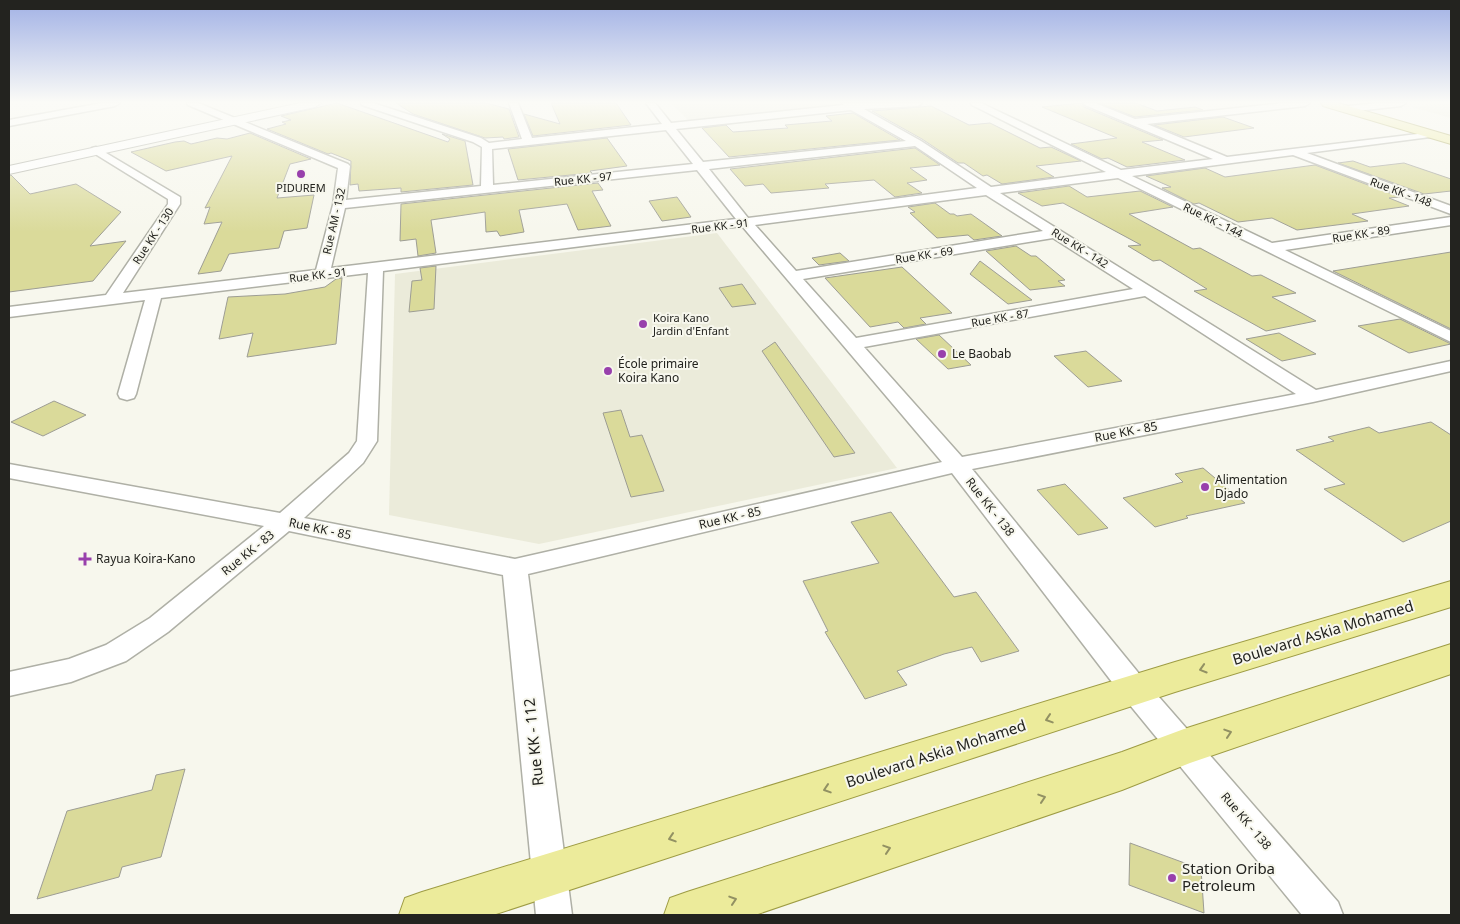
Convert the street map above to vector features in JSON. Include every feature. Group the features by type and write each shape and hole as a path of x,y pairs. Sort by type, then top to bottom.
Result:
{"main road":[{"name":"Boulevard Askia Mohamed","path":"422,915 593,863 1135,690 1451,594"},
{"path":"687,915 1122,771 1184,747 1451,659"}],"street":[{"path":"9,170 114,146"},
{"name":"Rue AM - 132","path":"296,146 344,166 339,205 322,274"},
{"path":"487,190 488,146"},
{"name":"Rue KK - 138","path":"685,146 745,222 957,465 1135,690 1325,915"},
{"name":"Rue KK - 97","path":"339,205 887,146"},
{"name":"Rue KK - 142","path":"921,146 1313,396"},
{"name":"Rue KK - 144","path":"1064,146 1451,338"},
{"path":"1193,146 1228,161"},
{"name":"Rue KK - 91","path":"9,312 745,222 1339,146"},
{"name":"Rue KK - 130","path":"96,150 174,197 174,204 111,300"},
{"name":"Rue KK - 148","path":"1295,152 1451,210"},
{"name":"Rue KK - 89","path":"1270,248 1451,220"},
{"name":"Rue KK - 69","path":"792,276 1056,233"},
{"name":"Rue KK - 83","path":"9,684 71,670 116,653 159,626 285,522 356,458 367,440 376,268"},
{"name":"Rue KK - 87","path":"852,344 1148,291"},
{"path":"127,394 154,295"},
{"name":"Rue KK - 85","path":"9,471 285,522 515,568 957,465 1313,396 1451,366"},
{"name":"Rue KK - 112","path":"515,568 554,915"}],"shaded area":[{"name":"École primaire Koira Kano","path":"717,233 897,468 539,544 389,515 395,274"}],"building":[{"path":"157,146 281,146 311,159 290,164 277,198 314,195 307,228 284,231 279,248 229,254 221,271 198,274 222,222 204,224 210,207 205,208 232,156 166,171 131,152"},
{"path":"309,146 466,146 473,185 401,192 401,188 359,191 358,184 350,185 351,161 331,153 328,154"},
{"path":"534,146 613,146 627,166 590,171 592,173 518,180 508,149"},
{"path":"719,146 838,146 729,157"},
{"path":"933,146 1051,147 1081,161 1036,166 1054,177 1002,184 987,175 983,176 964,163 958,163"},
{"path":"1075,146 1152,146 1185,160 1127,167 1108,158 1102,159"},
{"path":"915,148 940,165 910,168 927,180 907,183 922,193 895,197 874,180 825,184 829,188 771,193 763,184 745,186 730,169"},
{"path":"1353,161 1370,167 1404,163 1451,179 1451,191 1424,194 1338,163"},
{"path":"1315,165 1400,197 1389,198 1409,206 1352,214 1368,221 1297,230 1272,218 1238,222 1199,203 1194,204 1162,188 1171,187 1146,176 1205,168 1225,177"},
{"path":"11,175 30,194 76,184 121,212 90,246 126,241 93,281 9,292 9,176"},
{"path":"598,183 603,190 592,191 611,226 578,230 567,204 519,210 524,232 500,236 497,231 486,232 485,212 431,220 436,253 418,256 416,239 400,241 401,204"},
{"path":"1069,186 1087,197 1140,191 1173,207 1129,214 1193,249 1200,248 1252,276 1261,275 1296,293 1272,297 1316,321 1266,331 1194,291 1207,289 1160,260 1153,261 1128,246 1141,245 1063,203 1042,206 1018,193"},
{"path":"677,197 691,217 662,221 649,201"},
{"path":"935,203 950,214 957,216 971,214 1002,236 974,240 968,235 937,238 910,213 915,212 908,207"},
{"path":"1016,246 1031,256 1036,256 1065,280 1058,281 1065,286 1030,290 986,251"},
{"path":"1451,252 1451,329 1333,271 1395,261"},
{"path":"840,253 849,261 819,265 812,258"},
{"path":"980,261 1032,300 1008,304 970,274"},
{"path":"436,266 434,309 409,312 412,281 422,280 420,268"},
{"path":"902,267 952,313 920,318 926,324 904,328 898,322 870,327 825,278"},
{"path":"342,278 336,344 247,357 253,333 219,339 228,297 285,294 325,287 336,279"},
{"path":"742,284 756,304 732,307 719,288"},
{"path":"1400,319 1451,344 1409,353 1358,326"},
{"path":"1279,333 1316,354 1282,361 1246,339"},
{"path":"939,335 971,365 948,369 916,339"},
{"path":"775,342 855,453 834,457 762,351"},
{"path":"1086,351 1122,381 1088,387 1054,356"},
{"path":"54,401 86,415 43,436 11,422"},
{"path":"621,410 630,437 642,435 664,491 631,497 603,413"},
{"path":"1431,422 1451,435 1451,521 1403,542 1324,489 1345,484 1296,450 1334,441 1328,437 1369,427 1379,433"},
{"path":"1203,468 1245,503 1186,516 1188,518 1155,527 1123,498 1183,482 1175,474"},
{"path":"1065,484 1108,528 1078,535 1037,490"},
{"path":"891,512 954,597 976,592 1019,651 981,662 972,647 944,654 897,671 907,685 865,699 825,632 828,631 803,581 879,563 851,522"},
{"path":"185,769 161,857 122,867 119,877 37,899 67,811 152,790 156,775"},
{"path":"1130,843 1201,869 1204,913 1129,885"}],"place":[{"name":"PIDUREM","path":"301,174"},
{"name":"Koira Kano Jardin d'Enfant","path":"643,324"},
{"name":"Le Baobab","path":"942,354"},
{"name":"École primaire Koira Kano","path":"608,371"},
{"name":"Alimentation Djado","path":"1205,487"},
{"name":"Rayua Koira-Kano","path":"85,559"},
{"name":"Station Oriba Petroleum","path":"1172,878"}]}
